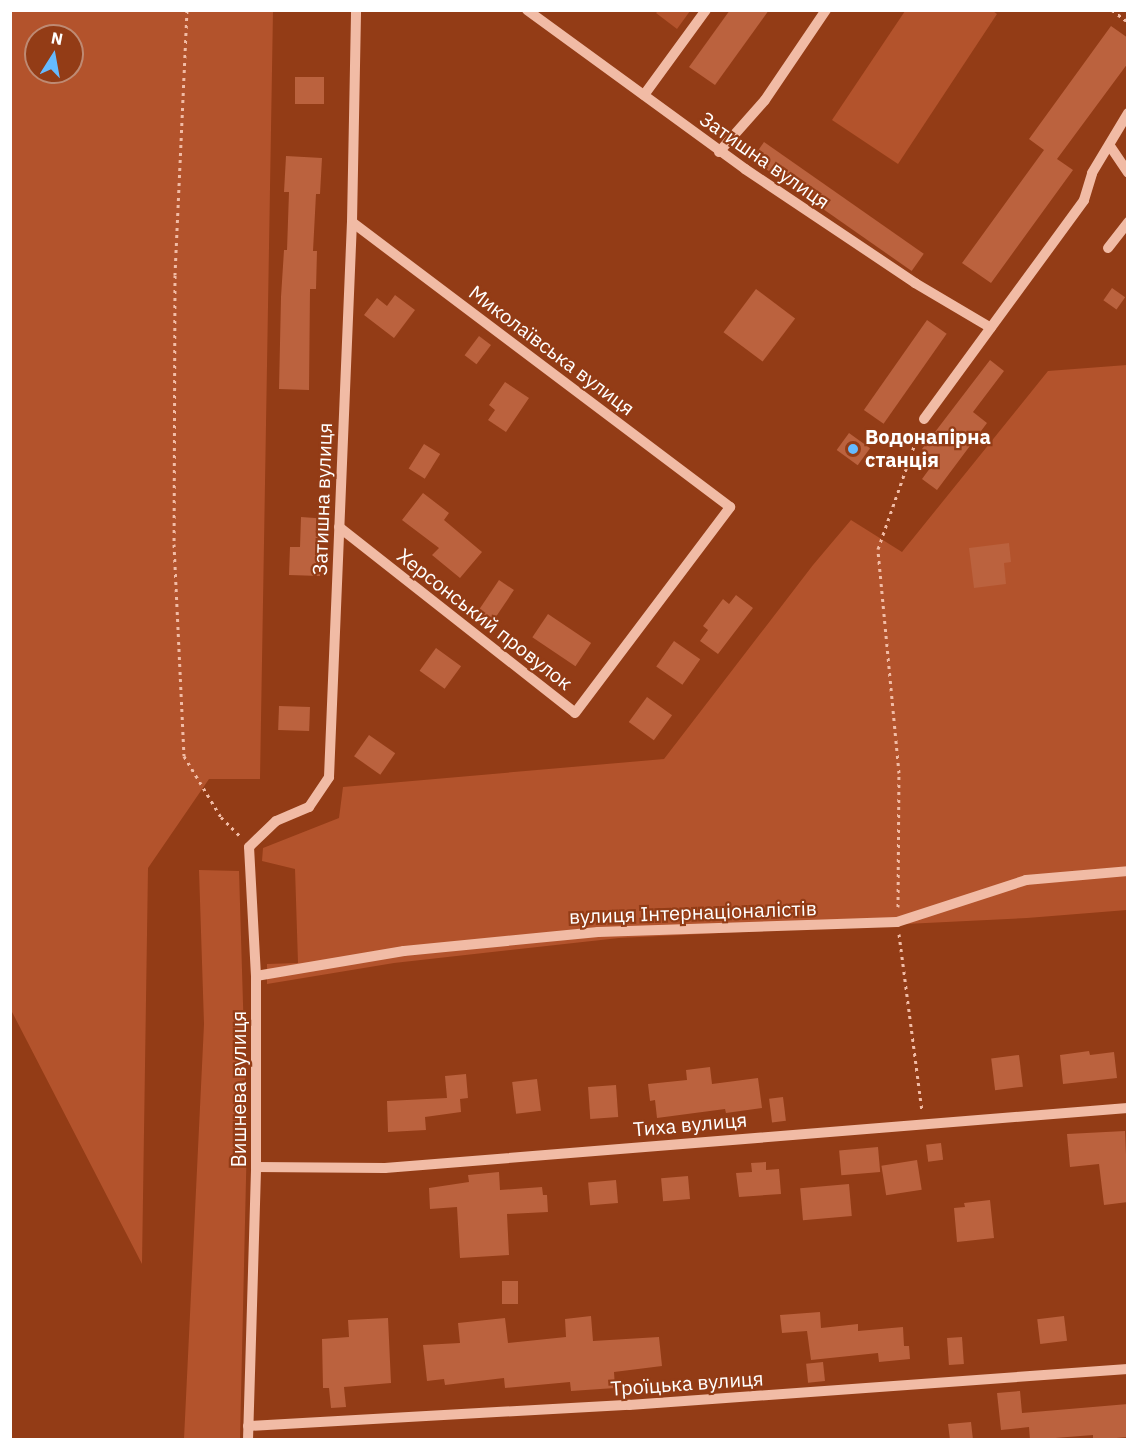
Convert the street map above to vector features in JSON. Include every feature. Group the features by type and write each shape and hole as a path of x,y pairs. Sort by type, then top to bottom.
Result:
{"street":[{"name":"Затишна вулиця","path":"249,847 276,821 309,807 329,777 352,222 356,10"},
{"name":"Затишна вулиця","path":"526,10 719,152 915,283 991,328"},
{"path":"644,95 706,10"},
{"path":"719,152 765,100 826,10"},
{"path":"924,419 1084,200 1092,173 1128,113"},
{"path":"1110,146 1128,173"},
{"name":"Миколаївська вулиця","path":"352,222 730,507"},
{"path":"1108,248 1128,222"},
{"name":"Херсонський провулок","path":"339,527 575,713 730,507"},
{"name":"Вишнева вулиця","path":"248,1440 256,1167 256,976 249,847"},
{"name":"вулиця Інтернаціоналістів","path":"256,976 404,951 598,932 897,922 1026,880 1128,871"},
{"name":"Тиха вулиця","path":"256,1167 385,1168 1128,1108"},
{"name":"Троїцька вулиця","path":"248,1426 629,1405 1128,1369"}],"path":[{"path":"187,10 175,275 174,520 184,756 221,817 249,847"},
{"path":"1112,10 1128,22"},
{"path":"923,1123 897,922 899,773 878,549 924,419"}],"shaded area":[{"path":"11,10 273,11 260,779 209,779 148,868 142,1264 11,1010"},
{"path":"659,10 690,11 677,29 656,13"},
{"path":"905,11 993,11 997,14 898,164 832,120"},
{"path":"1127,365 1127,910 1027,918 619,938 394,963 267,984 267,964 298,963 295,869 262,861 263,848 339,818 343,787 664,759 813,565 851,520 902,552 1048,371"},
{"path":"199,870 239,871 247,1136 240,1439 184,1439 204,1024"}],"building":[{"path":"730,10 769,10 715,85 689,67"},
{"path":"1111,26 1128,38 1128,63 1057,159 1073,170 991,283 962,263 1044,150 1029,139"},
{"path":"295,77 324,77 324,104 295,104"},
{"path":"764,142 924,254 912,271 752,159"},
{"path":"286,156 322,158 320,194 316,194 313,251 317,251 316,289 310,289 309,390 279,389 281,297 284,250 287,250 289,192 284,192"},
{"path":"1112,288 1125,297 1117,309 1103,300"},
{"path":"756,289 795,318 763,362 724,332"},
{"path":"395,295 415,310 394,338 364,315 377,298 387,306"},
{"path":"927,320 947,334 884,424 864,410"},
{"path":"479,336 491,345 477,364 465,355"},
{"path":"990,360 1004,371 973,412 987,423 937,490 922,479 936,460 922,449"},
{"path":"505,382 529,398 506,432 488,420 495,410 489,405"},
{"name":"Водонапірна станція","path":"849,433 870,448 858,465 837,450"},
{"path":"424,444 440,454 425,479 409,469"},
{"path":"423,493 449,513 444,520 482,552 460,578 432,555 439,548 402,520"},
{"path":"301,517 329,519 328,535 321,535 320,576 289,575 290,547 300,547"},
{"path":"1009,543 1011,562 1004,563 1006,584 974,588 969,548"},
{"path":"499,580 514,590 492,623 477,613"},
{"path":"736,595 753,608 718,654 700,641 708,630 703,626 723,599 729,604"},
{"path":"548,614 591,643 575,666 532,637"},
{"path":"674,641 700,659 682,685 656,666"},
{"path":"436,648 461,666 445,689 420,671"},
{"path":"647,697 672,715 654,740 629,722"},
{"path":"279,706 310,707 309,731 278,730"},
{"path":"369,735 395,753 380,775 354,756"},
{"path":"1089,1051 1090,1055 1114,1052 1117,1078 1063,1084 1060,1055"},
{"path":"1019,1055 1023,1087 995,1090 991,1058"},
{"path":"710,1067 712,1084 758,1078 762,1108 726,1113 725,1109 657,1118 655,1100 650,1101 648,1084 687,1080 686,1070"},
{"path":"466,1074 468,1098 460,1099 461,1112 425,1117 426,1130 388,1132 387,1101 447,1098 445,1076"},
{"path":"537,1079 541,1111 516,1114 512,1082"},
{"path":"616,1085 618,1117 590,1119 588,1087"},
{"path":"783,1097 786,1121 772,1123 769,1099"},
{"path":"1125,1131 1128,1202 1104,1205 1099,1164 1070,1167 1067,1134"},
{"path":"941,1143 943,1160 928,1162 926,1145"},
{"path":"878,1147 880,1172 841,1175 839,1150"},
{"path":"917,1160 922,1190 886,1195 881,1166"},
{"path":"766,1162 766,1170 779,1169 781,1194 739,1197 736,1173 752,1172 751,1163"},
{"path":"499,1172 500,1190 542,1187 543,1195 547,1195 548,1212 507,1214 509,1255 460,1258 457,1207 430,1209 429,1188 469,1182 468,1175"},
{"path":"688,1176 690,1199 663,1201 661,1178"},
{"path":"616,1180 618,1203 590,1205 588,1182"},
{"path":"849,1184 852,1216 803,1220 800,1188"},
{"path":"990,1200 994,1238 957,1242 954,1208 965,1207 964,1203"},
{"path":"502,1281 518,1281 518,1304 502,1304"},
{"path":"820,1312 821,1328 858,1324 858,1331 903,1327 904,1346 909,1346 910,1359 879,1362 878,1353 811,1360 807,1331 782,1333 780,1315"},
{"path":"591,1316 593,1341 659,1337 662,1366 614,1372 615,1388 571,1391 570,1382 505,1388 504,1378 445,1385 444,1379 427,1381 423,1345 460,1343 458,1323 505,1318 508,1343 566,1337 565,1319"},
{"path":"1064,1316 1067,1341 1040,1344 1037,1319"},
{"path":"388,1318 391,1383 344,1387 346,1407 331,1408 329,1388 323,1388 322,1339 349,1337 348,1320"},
{"path":"962,1337 964,1364 949,1365 947,1338"},
{"path":"823,1362 825,1381 808,1383 806,1364"},
{"path":"1020,1391 1022,1413 1128,1404 1128,1437 1093,1440 1093,1435 1030,1440 1029,1427 1001,1430 997,1393"},
{"path":"971,1422 973,1440 950,1440 948,1424"}],"place":[{"name":"Водонапірна станція","path":"853,449"}]}
